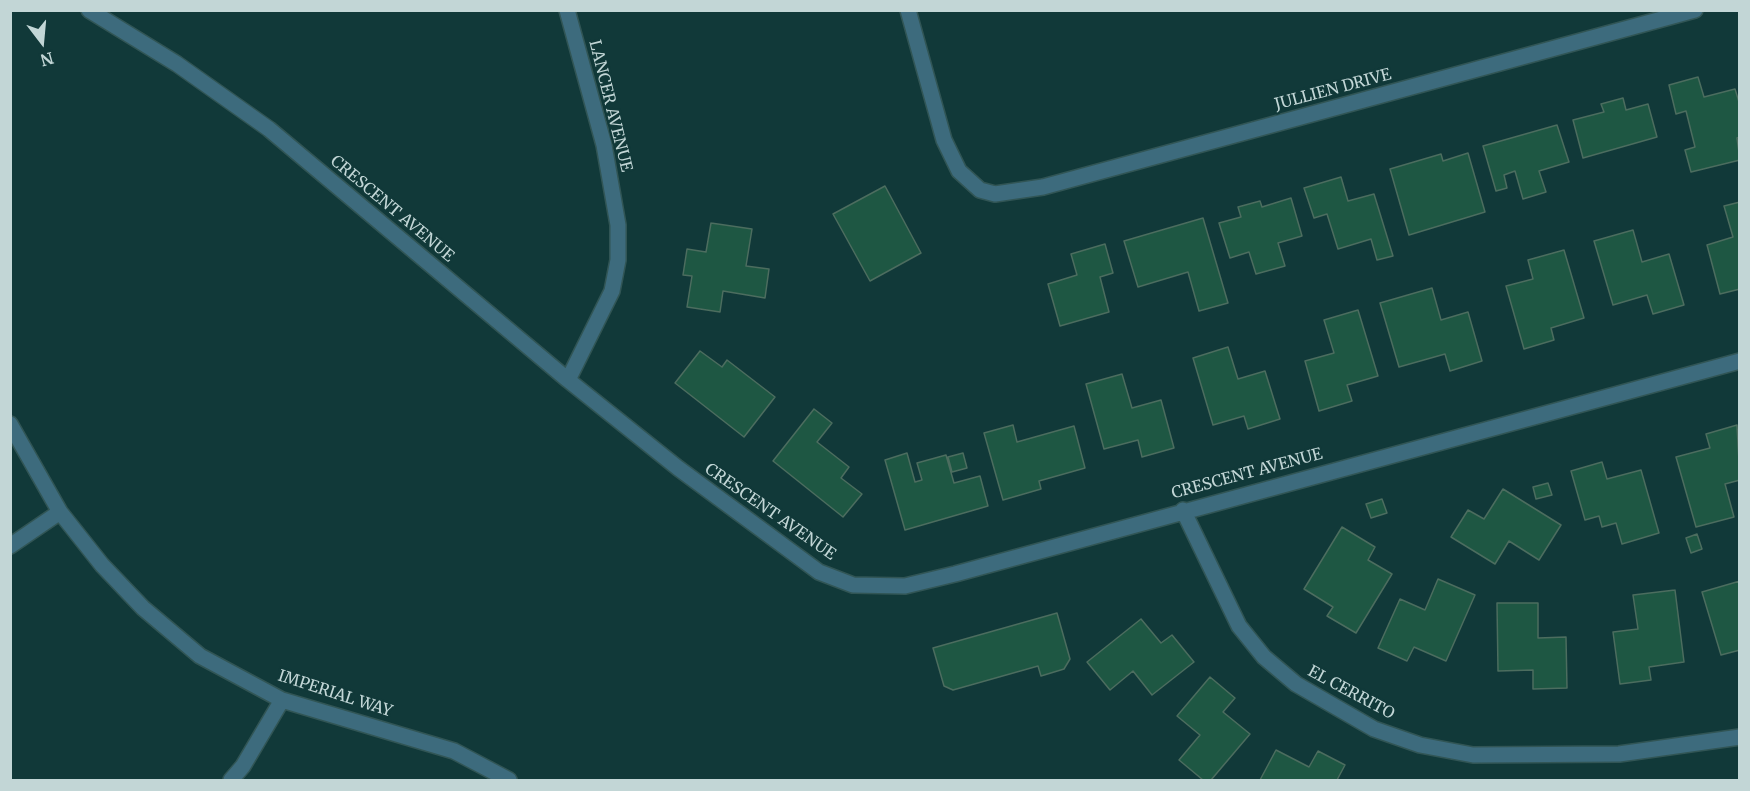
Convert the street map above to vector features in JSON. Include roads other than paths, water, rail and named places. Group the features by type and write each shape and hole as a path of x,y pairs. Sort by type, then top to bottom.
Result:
{"street":[{"name":"CRESCENT AVENUE","path":"89,10 177,64 269,129 568,380 678,468 819,572 853,585 905,586 1740,361"},
{"name":"LANCER AVENUE","path":"567,10 604,145 618,225 618,260 612,291 568,380"},
{"name":"JULLIEN DRIVE","path":"908,10 944,140 960,171 980,190 995,194 1043,187 1695,10"},
{"name":"IMPERIAL WAY","path":"10,424 60,512 102,565 143,608 200,656 282,700 454,751 509,780"},
{"name":"EL CERRITO","path":"1183,510 1239,626 1264,657 1296,684 1374,729 1420,745 1473,755 1619,754 1740,737"},
{"path":"10,546 60,512"},
{"path":"231,780 243,765 282,700"}]}
